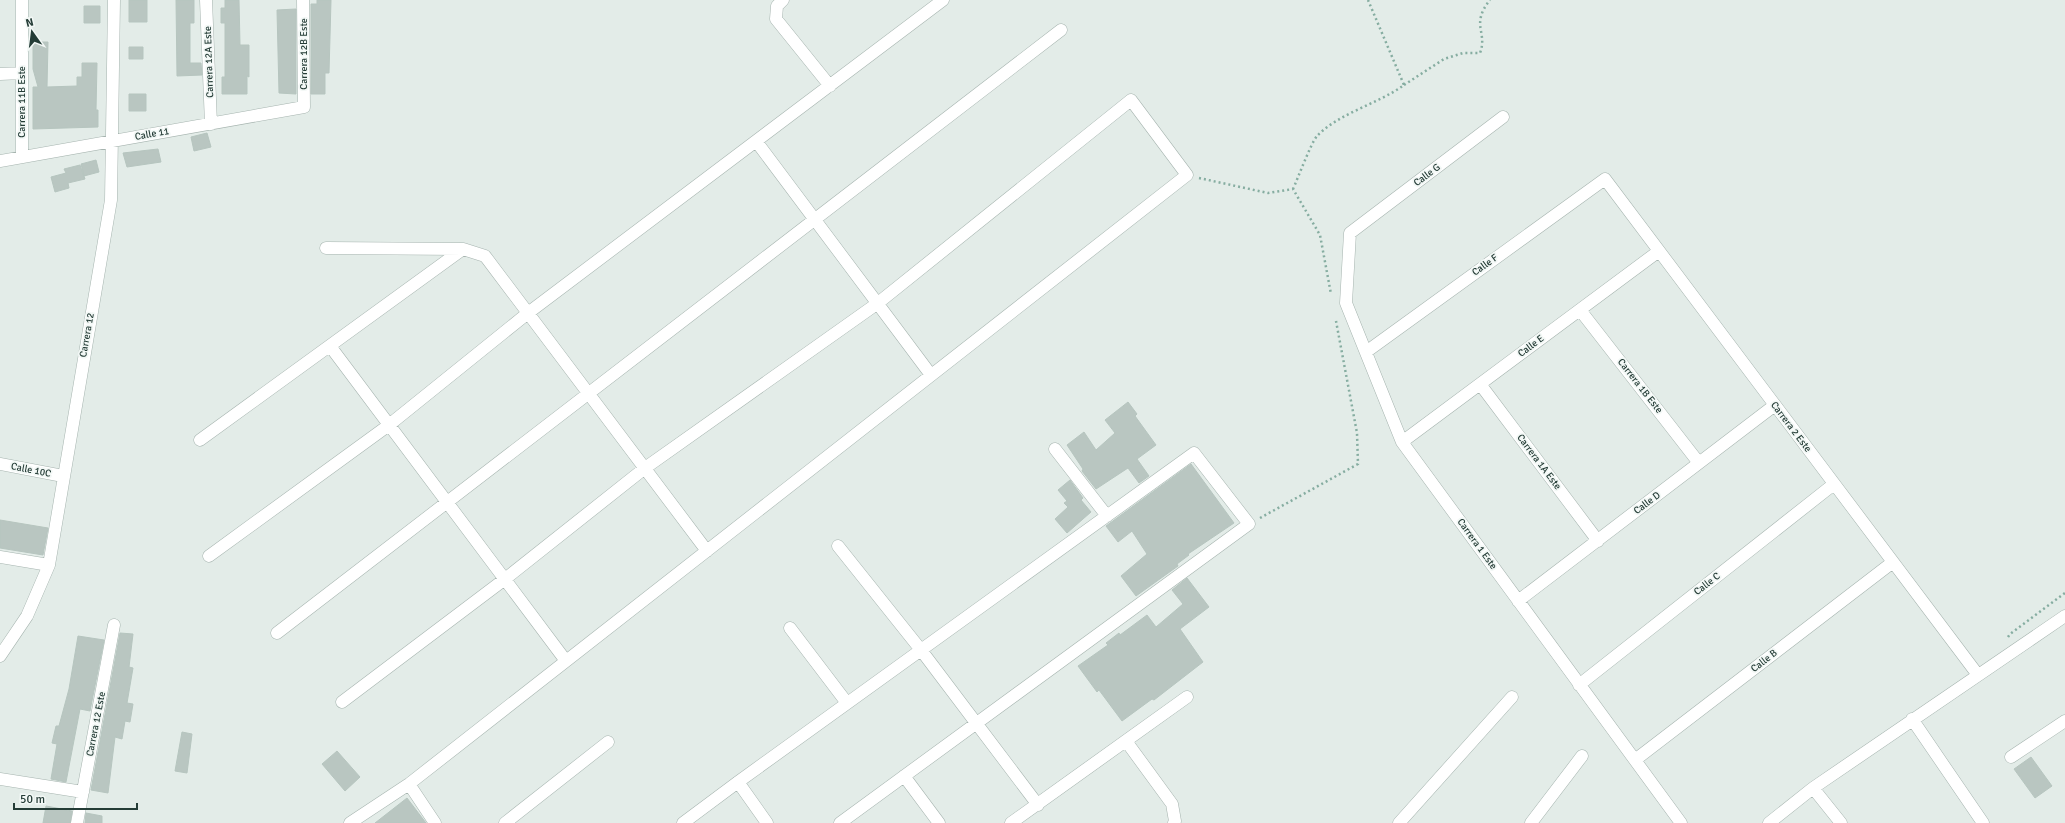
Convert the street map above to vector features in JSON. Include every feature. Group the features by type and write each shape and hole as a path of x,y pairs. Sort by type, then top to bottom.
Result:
{"street":[{"name":"Carrera 11B Este","path":"22,0 22,157"},
{"name":"Carrera 12","path":"0,656 27,616 48,565 111,200 114,0"},
{"name":"Carrera 12A Este","path":"206,0 211,124"},
{"name":"Carrera 12B Este","path":"303,0 304,107"},
{"path":"783,0 777,6 776,19 830,86"},
{"path":"209,556 389,425 528,314 943,0"},
{"path":"277,633 1061,30"},
{"path":"0,74 22,73"},
{"path":"342,702 505,579 645,468 878,303 1131,100 1187,175 409,784 350,823"},
{"name":"Calle 11","path":"0,161 304,107"},
{"name":"Calle G","path":"1350,233 1503,117"},
{"path":"756,141 931,376"},
{"name":"Carrera 2 Este","path":"1605,179 1978,675"},
{"name":"Calle F","path":"1366,352 1605,179"},
{"name":"Carrera 1 Este","path":"1350,233 1346,303 1402,442 1681,823"},
{"path":"326,248 463,249 485,256 707,550"},
{"path":"200,440 463,249"},
{"name":"Calle E","path":"1402,442 1659,251"},
{"name":"Carrera 1B Este","path":"1580,310 1699,463"},
{"path":"330,346 566,661"},
{"name":"Carrera 1A Este","path":"1480,384 1598,541"},
{"name":"Calle D","path":"1518,601 1775,405"},
{"path":"1055,449 1107,516"},
{"path":"683,823 847,703 1194,454 1249,524 840,823"},
{"name":"Calle 10C","path":"0,464 63,476"},
{"name":"Calle C","path":"1580,684 1834,484"},
{"path":"838,546 921,650 1038,804"},
{"path":"0,557 48,565"},
{"name":"Calle B","path":"1635,760 1893,562"},
{"path":"1769,823 1813,788 2065,616"},
{"name":"Carrera 12 Este","path":"77,823 114,625"},
{"path":"790,628 847,703"},
{"path":"1011,823 1187,697"},
{"path":"1399,823 1512,697"},
{"path":"1912,719 1983,823"},
{"path":"2011,757 2065,721"},
{"path":"1126,741 1172,804 1175,821 1174,823"},
{"path":"505,823 608,742"},
{"path":"1531,823 1582,756"},
{"path":"904,776 939,823"},
{"path":"0,779 83,792"},
{"path":"738,782 767,823"},
{"path":"409,784 435,823"},
{"path":"1813,788 1841,823"}],"path":[{"path":"1368,0 1404,85"},
{"path":"1293,189 1316,137 1345,116 1390,96 1444,59 1463,53 1480,53 1483,45 1479,24 1482,10 1490,0"},
{"path":"1187,175 1268,193 1293,189"},
{"path":"1293,189 1320,235 1332,296"},
{"path":"1249,524 1358,464 1358,433 1336,319"}],"building":[{"path":"129,0 147,0 147,22 129,22"},
{"path":"176,0 194,0 194,23 190,23 190,63 201,63 202,75 177,76"},
{"path":"225,0 239,0 240,45 249,45 249,77 247,76 247,94 222,94 222,77 225,77 225,23 221,23 221,8 225,8"},
{"path":"317,0 331,0 329,73 325,73 325,94 311,94 311,4 317,4"},
{"path":"84,6 100,6 100,23 84,23"},
{"path":"296,9 296,94 279,93 277,10"},
{"path":"33,42 48,42 47,87 77,86 77,77 82,77 82,63 97,63 96,110 98,110 98,127 33,129 33,87 38,87 33,69"},
{"path":"129,47 143,47 143,59 129,59"},
{"path":"129,94 146,94 146,111 129,111"},
{"path":"207,133 211,147 194,151 191,137"},
{"path":"158,149 161,162 127,167 123,153"},
{"path":"96,160 99,172 84,176 81,164"},
{"path":"80,165 85,179 68,183 69,188 55,192 51,177 66,173 64,169"},
{"path":"1128,402 1137,414 1135,416 1156,445 1137,459 1149,476 1139,483 1128,468 1096,489 1082,471 1083,469 1067,445 1084,432 1096,450 1115,433 1105,420"},
{"path":"1191,464 1234,523 1188,554 1189,555 1177,564 1178,566 1136,596 1121,576 1147,554 1132,531 1118,542 1106,526"},
{"path":"1070,480 1083,498 1081,500 1091,512 1067,533 1055,519 1068,507 1064,503 1067,501 1058,490"},
{"path":"0,520 48,528 43,555 0,548"},
{"path":"1187,578 1209,607 1180,629 1203,662 1154,700 1152,699 1122,721 1099,690 1097,692 1078,666 1108,645 1106,643 1119,633 1120,635 1147,615 1156,627 1183,604 1172,590"},
{"path":"120,633 133,634 129,667 133,668 127,703 133,704 130,722 125,721 122,739 115,737 108,793 91,790"},
{"path":"78,636 104,640 90,711 80,709 66,782 51,779 57,744 52,743 56,726 59,726 69,689"},
{"path":"182,732 192,734 187,773 175,771"},
{"path":"337,751 360,777 345,791 322,764"},
{"path":"2031,757 2052,786 2035,798 2014,769"},
{"path":"407,798 426,823 375,823"},
{"path":"46,806 72,811 70,823 43,823"},
{"path":"86,813 102,816 102,823 85,823"}]}
